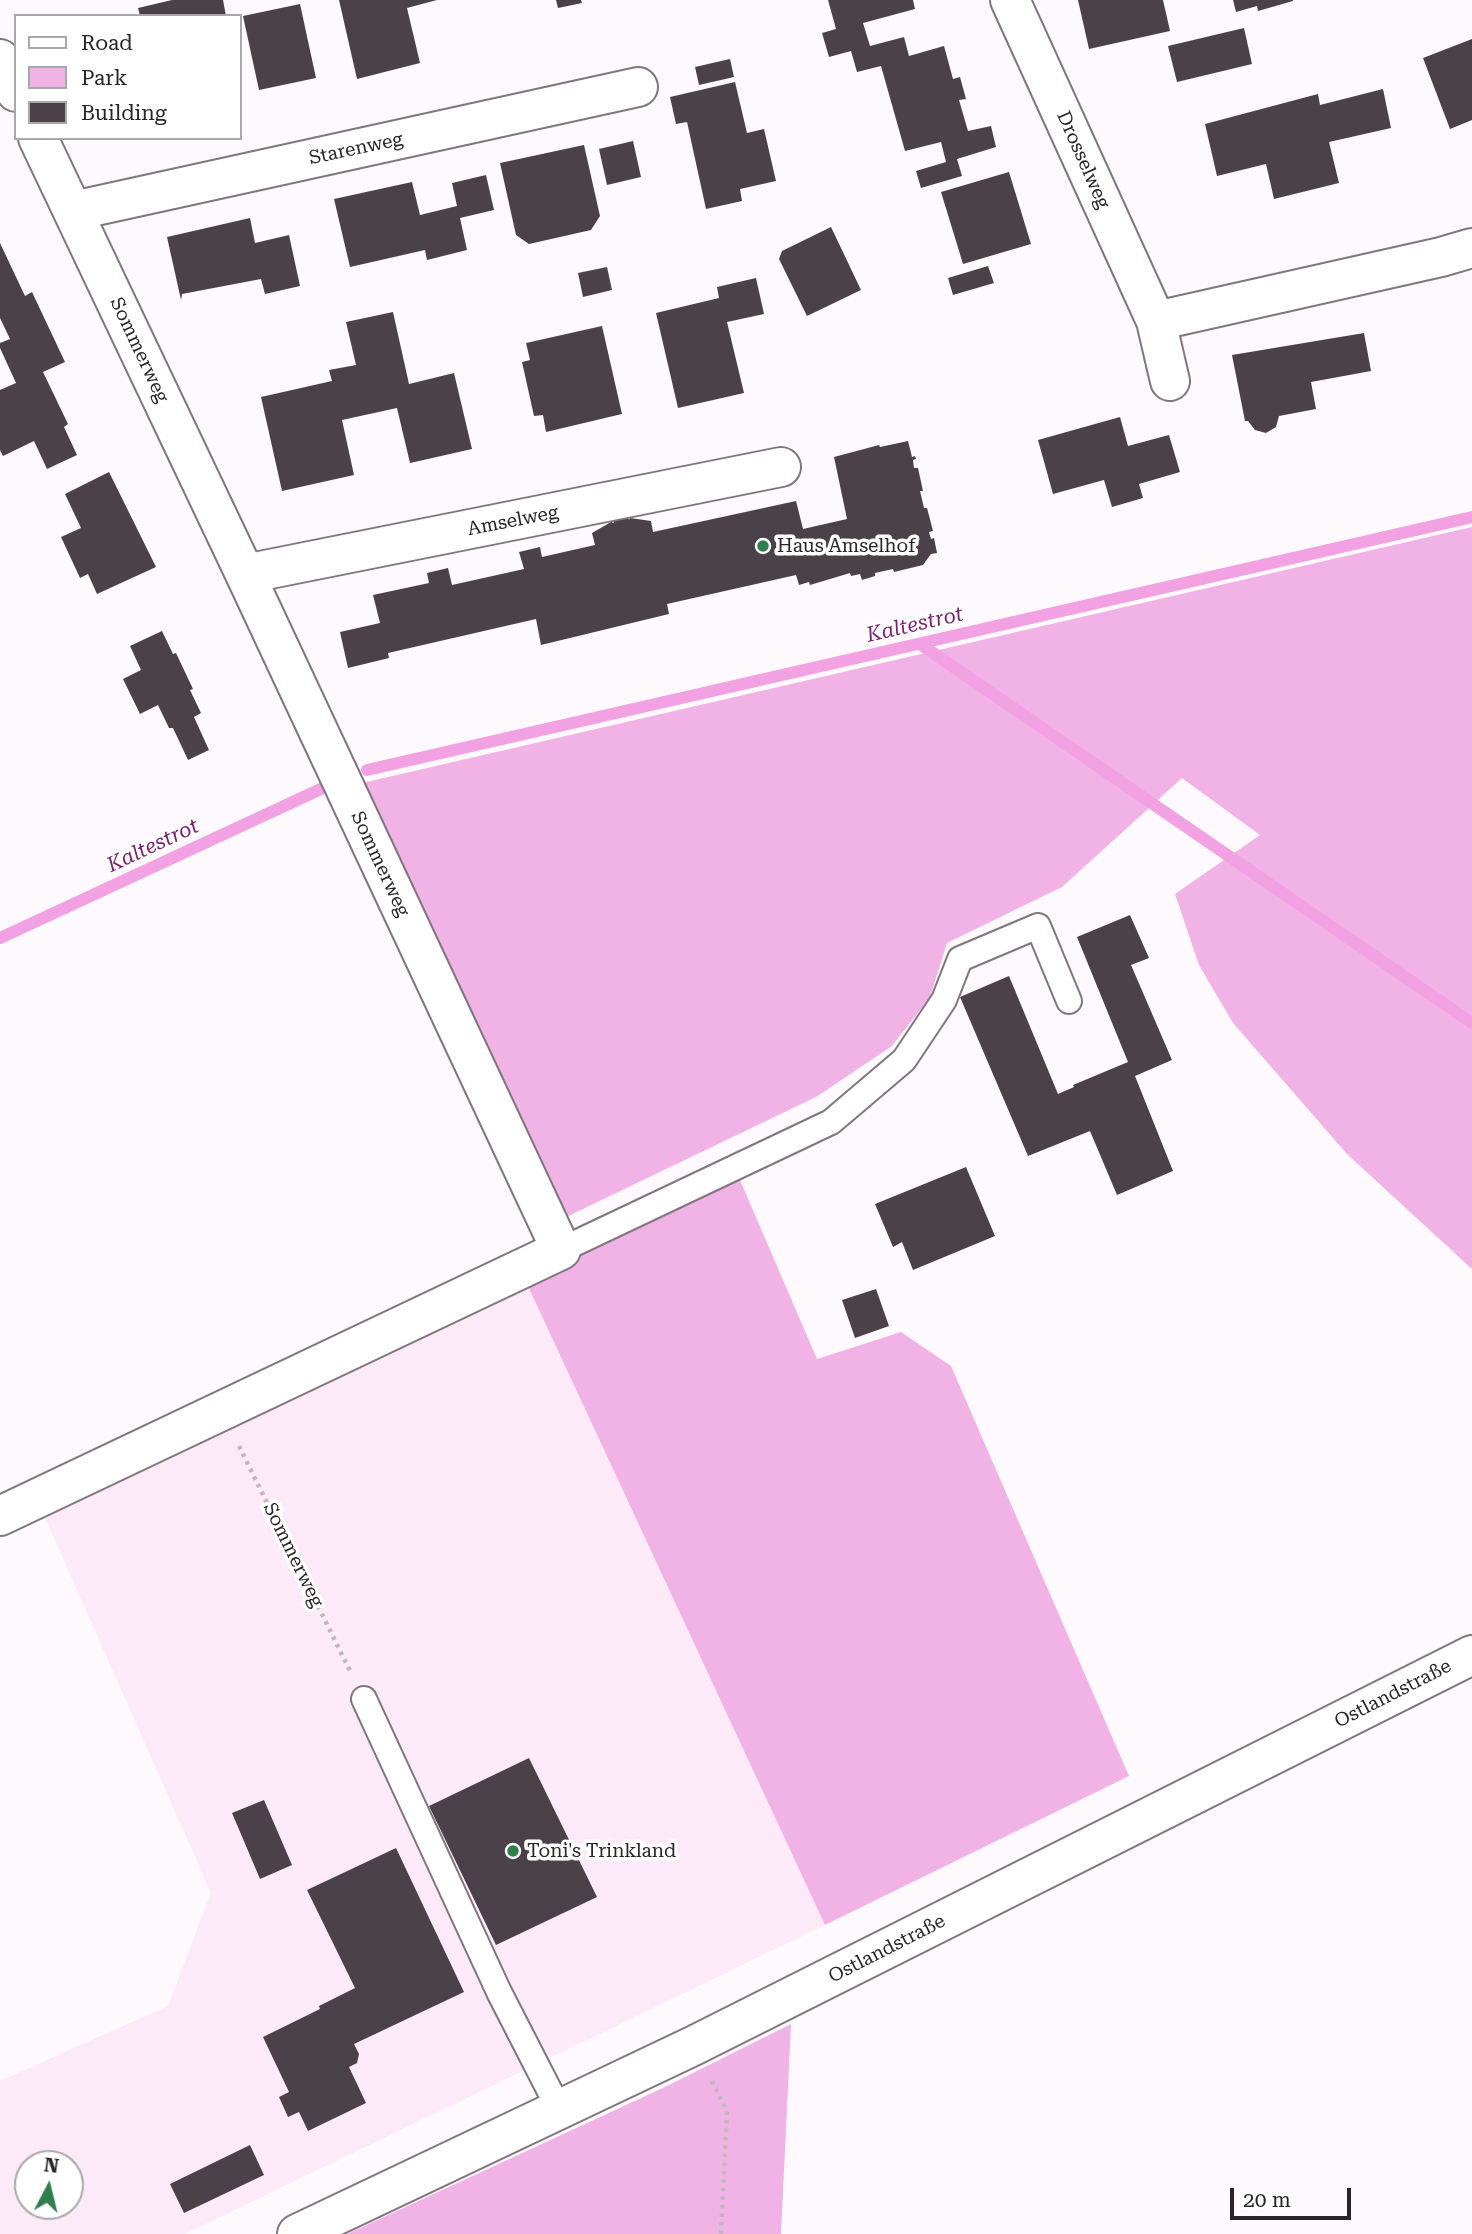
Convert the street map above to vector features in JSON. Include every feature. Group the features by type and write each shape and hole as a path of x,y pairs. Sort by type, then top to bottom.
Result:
{"street":[{"name":"Drosselweg","path":"1010,0 1156,321 1170,381"},
{"path":"0,59 14,88"},
{"name":"Starenweg","path":"73,211 638,88"},
{"name":"Sommerweg","path":"39,140 561,1250"},
{"path":"1156,321 1472,248"},
{"name":"Amselweg","path":"245,574 781,467"},
{"path":"0,1517 561,1250"},
{"name":"Ostlandstraße","path":"297,2234 693,2046 1472,1655"}],"lane":[{"path":"561,1250 831,1122 904,1060 944,1000 960,959 1038,926 1069,1001"},
{"path":"364,1699 499,1992 560,2111"}],"path":[{"name":"Sommerweg","path":"222,1411 364,1699"},
{"path":"693,2046 727,2111 721,2234"}],"shaded area":[{"path":"526,1282 825,1925 185,2234 0,2234 0,2081 168,2006 211,1893 40,1506"}],"green space":[{"path":"1472,527 1472,1269 1347,1154 1233,1023 1199,965 1175,894 1260,835 1182,778 1062,887 947,943 930,997 892,1046 816,1097 562,1219 362,783"},
{"path":"740,1180 817,1359 901,1332 951,1366 1129,1776 825,1925 526,1282"},
{"path":"791,2024 781,2234 347,2234 665,2087"}],"building":[{"path":"172,0 223,0 226,14 140,14 138,8"},
{"path":"339,0 437,0 407,8 420,63 357,79"},
{"path":"556,0 581,0 582,3 558,8"},
{"path":"828,0 913,0 915,9 863,23 870,46 904,37 909,56 944,46 953,79 960,77 966,99 959,100 968,131 991,126 996,147 957,159 962,176 921,188 916,171 946,162 941,142 905,151 881,66 857,72 851,51 829,57 822,33 836,29"},
{"path":"1078,0 1163,0 1170,31 1089,49"},
{"path":"1233,0 1293,1 1258,11 1257,6 1236,12"},
{"path":"300,4 316,78 259,90 243,16"},
{"path":"1244,28 1252,64 1177,82 1168,46"},
{"path":"1472,39 1472,120 1450,129 1423,58"},
{"path":"730,59 734,77 699,85 695,67"},
{"path":"735,82 747,133 764,129 776,181 740,189 742,201 706,209 687,122 676,124 670,97"},
{"path":"1383,89 1391,128 1329,142 1339,183 1274,199 1266,164 1217,176 1205,124 1318,94 1320,105"},
{"path":"633,141 641,177 607,185 599,149"},
{"path":"584,145 600,216 591,230 529,244 516,235 500,163"},
{"path":"1009,172 1031,244 963,264 941,192"},
{"path":"486,175 494,210 460,218 467,250 427,260 425,250 350,267 334,199 412,182 420,215 457,206 452,183"},
{"path":"250,218 255,243 289,235 300,286 265,294 261,279 182,294 181,300 167,237"},
{"path":"831,227 861,290 807,316 779,259 782,251"},
{"path":"0,243 25,296 32,292 65,362 43,372 68,424 64,427 77,455 47,469 34,441 3,456 0,450 0,390 16,383 0,348 0,343 10,339 0,318"},
{"path":"988,266 994,283 953,295 948,278"},
{"path":"607,267 612,290 583,297 578,273"},
{"path":"756,278 764,314 727,322 744,393 678,408 656,313 719,298 717,287"},
{"path":"393,312 409,384 454,373 472,449 410,463 397,408 342,420 354,475 282,491 261,397 332,381 329,370 356,365 346,322"},
{"path":"602,326 622,414 546,432 543,415 534,416 522,362 530,360 526,343"},
{"path":"1364,333 1371,371 1311,382 1316,409 1279,416 1276,427 1266,433 1255,430 1245,421 1232,355"},
{"path":"1120,417 1128,446 1169,435 1180,472 1139,484 1143,498 1112,507 1104,480 1053,494 1038,440"},
{"name":"Haus Amselhof","path":"908,441 912,457 915,456 916,459 913,460 914,468 918,468 924,508 927,508 933,531 929,532 931,539 934,538 937,553 931,554 923,565 894,572 893,569 875,573 875,576 862,580 860,574 851,576 850,573 810,585 809,582 799,585 796,575 667,604 669,614 541,645 536,619 388,653 389,658 348,668 340,632 380,623 373,595 429,583 427,573 448,568 452,585 524,569 519,552 540,547 542,557 595,545 592,533 611,522 614,523 611,512 625,509 629,520 651,521 653,532 796,501 803,529 847,519 834,457 879,445 880,447"},
{"path":"109,472 156,567 97,594 88,574 80,578 61,537 81,528 65,494"},
{"path":"162,631 193,689 190,690 201,713 194,717 209,750 188,760 173,728 169,728 158,705 140,714 123,679 141,670 130,646"},
{"path":"1130,915 1149,958 1131,965 1172,1060 1135,1076 1173,1171 1117,1195 1090,1131 1028,1156 960,997 1009,976 1058,1094 1128,1062 1077,937"},
{"path":"966,1167 995,1236 913,1270 902,1242 893,1247 875,1204"},
{"path":"876,1289 889,1326 855,1338 842,1300"},
{"name":"Toni's Trinkland","path":"529,1758 597,1897 496,1945 429,1806"},
{"path":"264,1800 292,1865 260,1879 232,1813"},
{"path":"396,1848 464,1992 354,2044 359,2054 357,2063 349,2067 366,2103 308,2131 299,2112 288,2117 279,2097 289,2092 263,2037 355,1988 307,1890"},
{"path":"250,2145 264,2175 184,2213 170,2184"}],"waterway":[{"name":"Kaltestrot","path":"367,770 1472,517"},
{"path":"920,644 1472,1023"},
{"name":"Kaltestrot","path":"0,938 323,788"}],"place":[{"name":"Haus Amselhof","path":"763,546"},
{"name":"Toni's Trinkland","path":"513,1851"}]}
